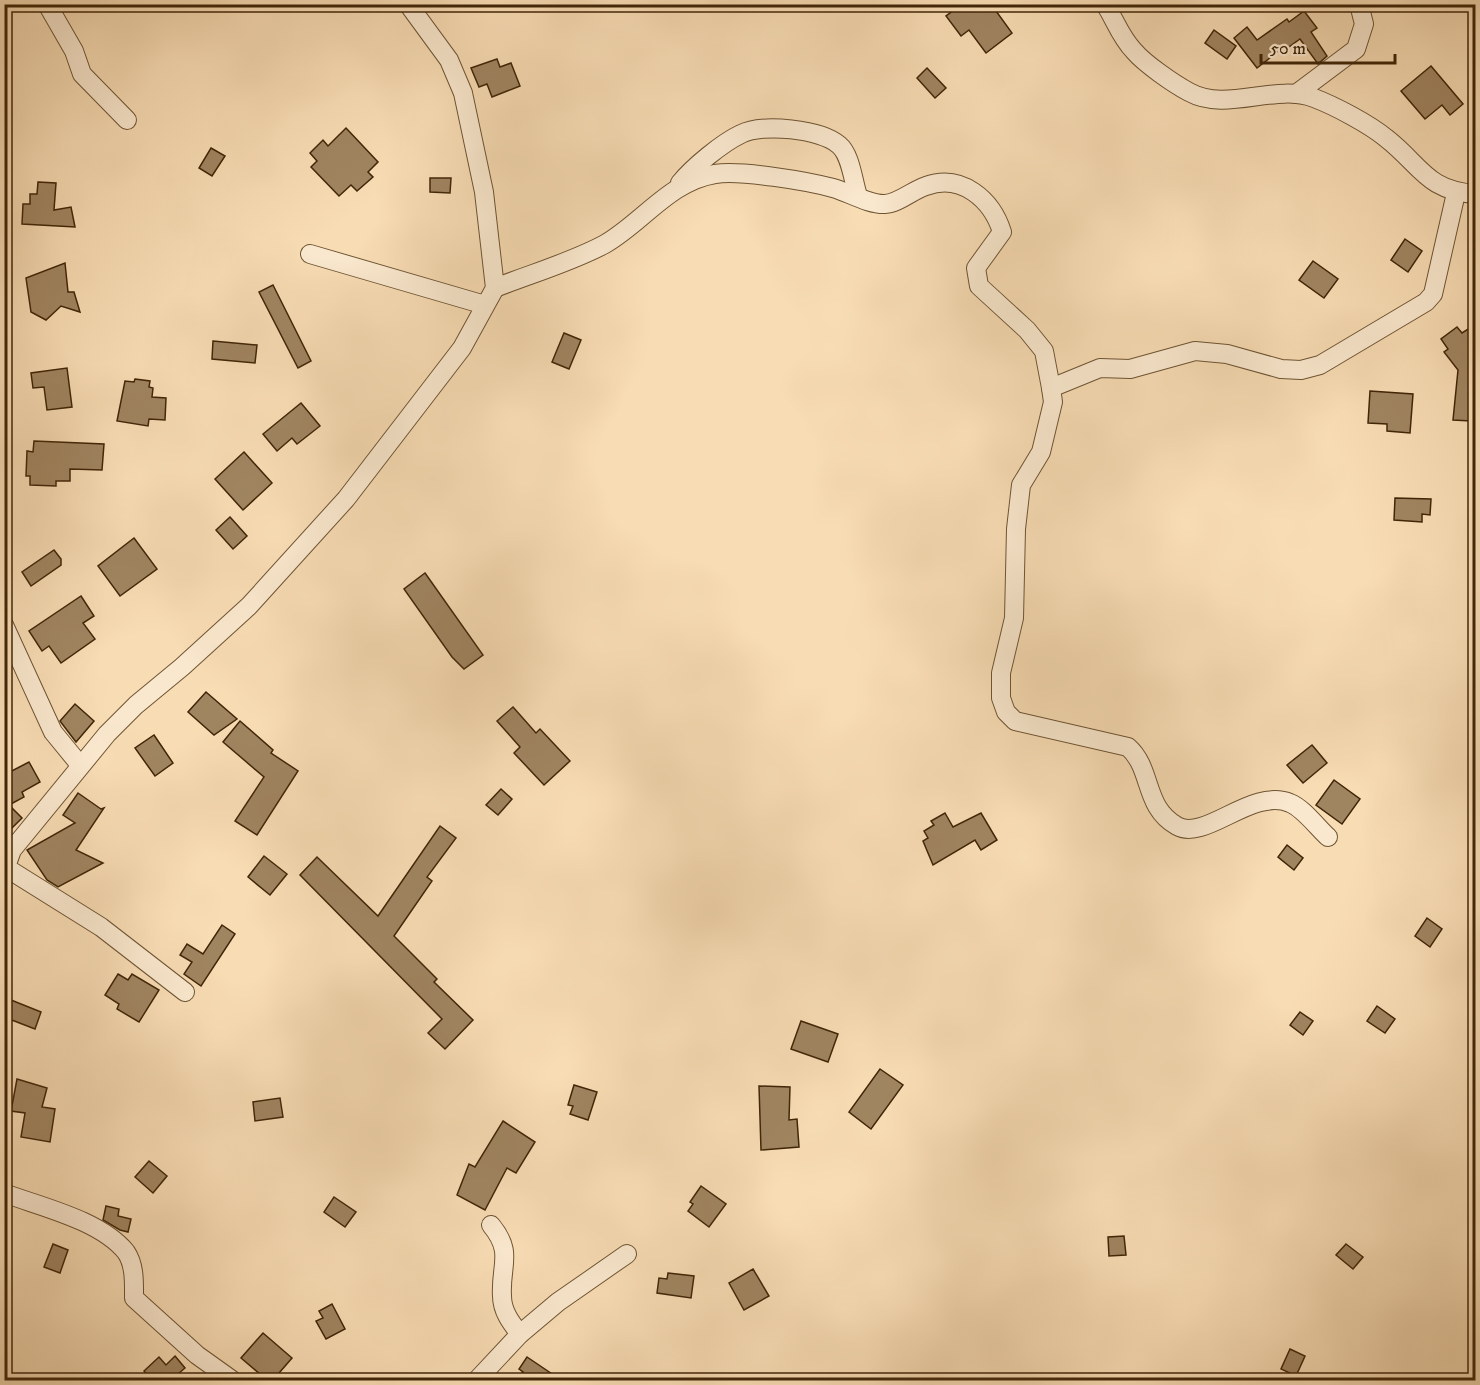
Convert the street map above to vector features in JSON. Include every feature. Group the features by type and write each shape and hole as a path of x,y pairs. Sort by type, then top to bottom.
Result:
{"street":[{"path":"47,4 74,51 82,74 126,120"},
{"path":"4,872 7,856 80,765 136,705 249,606 346,499 462,348 495,288 484,192 464,93 449,60 408,4"},
{"path":"1105,4 1135,52 1186,90 1202,99 1296,94 1314,98 1386,138 1424,177 1442,188 1456,193 1476,194"},
{"path":"1296,94 1356,49 1364,24 1359,4"},
{"path":"674,191 689,172 742,133 765,128 810,132 840,145 846,154 858,196"},
{"path":"495,288 605,244 674,191 693,180 716,174 753,176 819,186 885,204 925,186 948,182 963,185 983,198 997,215 1002,232 976,267 979,285 1027,330 1044,351 1053,402 1041,452 1021,485 1014,618 1001,673 1001,698 1006,712 1016,721 1128,747 1138,756 1161,816 1180,828 1198,828 1252,803 1271,800 1291,803 1328,837"},
{"path":"1051,388 1100,369 1130,369 1196,351 1227,354 1281,369 1301,370 1320,365 1426,302 1433,294 1456,193"},
{"path":"310,254 486,305"},
{"path":"4,625 53,732 80,765"},
{"path":"7,856 185,992"},
{"path":"4,1193 83,1221 126,1253 134,1272 134,1298 197,1355 232,1380"},
{"path":"491,1225 502,1238 506,1255 501,1297 507,1318 520,1334"},
{"path":"477,1380 520,1334 558,1302 627,1254"}],"building":[{"path":"962,4 991,4 1012,33 986,53 969,30 961,36 946,16"},
{"path":"1304,11 1317,28 1311,32 1327,56 1318,64 1300,39 1286,49 1284,47 1257,68 1234,38 1247,27 1257,40 1287,19 1289,22"},
{"path":"1214,30 1236,46 1227,59 1205,43"},
{"path":"497,59 500,67 511,63 520,86 492,97 487,84 479,87 471,68"},
{"path":"1431,66 1463,104 1450,115 1442,105 1425,119 1401,91"},
{"path":"927,68 946,88 935,98 917,78"},
{"path":"346,128 378,162 368,172 373,177 357,191 351,185 339,196 311,167 317,161 310,153 323,140 328,146"},
{"path":"211,148 225,156 212,176 199,168"},
{"path":"430,178 451,178 450,193 430,192"},
{"path":"38,182 56,183 54,210 71,207 75,227 22,224 23,204 30,204 30,194 37,194"},
{"path":"1405,239 1422,251 1408,272 1391,260"},
{"path":"1313,261 1338,279 1324,298 1299,280"},
{"path":"65,263 68,292 74,292 80,312 61,306 46,320 31,312 26,278"},
{"path":"273,285 311,361 298,368 259,292"},
{"path":"1476,324 1476,381 1473,378 1471,421 1453,420 1458,370 1444,352 1448,349 1441,339 1457,327 1462,333"},
{"path":"564,333 581,340 569,369 552,362"},
{"path":"213,341 257,345 255,363 212,359"},
{"path":"67,368 72,407 47,410 44,387 33,388 31,373"},
{"path":"135,379 150,381 149,387 153,388 152,397 166,398 165,420 149,419 148,426 117,421 125,381 134,382"},
{"path":"1370,391 1413,394 1410,433 1387,431 1387,424 1368,423"},
{"path":"301,403 320,426 297,444 292,438 277,451 263,434"},
{"path":"34,441 104,444 102,470 70,469 70,481 56,481 56,486 30,485 30,476 26,476 27,451 33,452"},
{"path":"244,452 272,483 243,510 215,479"},
{"path":"1395,498 1431,499 1430,515 1422,514 1422,522 1394,520"},
{"path":"230,517 247,536 233,549 216,530"},
{"path":"134,538 157,569 120,596 98,566"},
{"path":"54,550 61,559 61,565 31,586 22,572"},
{"path":"425,573 483,655 464,669 452,657 404,589"},
{"path":"81,596 94,616 83,623 95,639 61,663 49,646 42,651 29,631"},
{"path":"206,692 237,719 214,735 188,712"},
{"path":"75,704 94,721 76,742 60,721"},
{"path":"513,707 536,733 540,729 570,761 544,785 514,753 520,747 497,721"},
{"path":"240,721 273,750 271,753 298,771 257,835 235,821 264,777 223,742"},
{"path":"154,735 173,763 155,776 135,748"},
{"path":"1312,745 1327,763 1303,783 1287,765"},
{"path":"29,762 40,782 22,792 24,797 9,805 22,818 4,836 4,775"},
{"path":"1334,780 1360,799 1342,824 1316,805"},
{"path":"501,789 512,799 498,815 486,805"},
{"path":"78,793 101,809 104,808 76,850 103,863 58,887 47,880 27,850 75,823 63,815"},
{"path":"945,813 953,827 981,813 997,840 981,850 975,840 933,865 923,841 928,838 924,831 934,825 931,821"},
{"path":"440,826 456,838 427,877 432,881 394,936 437,979 434,982 473,1020 445,1049 428,1033 442,1019 300,875 317,857 378,916"},
{"path":"1287,845 1303,858 1294,870 1278,857"},
{"path":"264,856 287,874 270,895 248,877"},
{"path":"1427,918 1442,929 1430,947 1415,936"},
{"path":"222,925 235,934 201,986 184,974 192,962 180,955 187,944 203,954"},
{"path":"118,974 128,980 132,974 159,990 139,1022 117,1009 119,1004 105,995"},
{"path":"11,1000 41,1012 35,1029 4,1017"},
{"path":"1377,1006 1395,1019 1385,1033 1367,1021"},
{"path":"1300,1012 1313,1021 1303,1035 1290,1025"},
{"path":"801,1021 838,1034 828,1062 791,1049"},
{"path":"880,1069 903,1085 871,1129 849,1112"},
{"path":"17,1079 47,1088 42,1107 55,1109 50,1142 21,1137 25,1113 11,1111"},
{"path":"574,1085 597,1092 588,1120 570,1114 573,1106 568,1105"},
{"path":"759,1086 790,1087 789,1120 797,1119 799,1147 761,1150"},
{"path":"280,1098 283,1117 255,1121 253,1102"},
{"path":"503,1121 535,1142 516,1173 507,1168 485,1210 457,1195 469,1164 475,1167"},
{"path":"149,1161 167,1176 153,1193 135,1177"},
{"path":"701,1186 726,1204 709,1227 688,1211 693,1204 690,1202"},
{"path":"334,1197 356,1212 345,1227 324,1212"},
{"path":"106,1206 119,1209 118,1216 131,1219 128,1232 103,1220"},
{"path":"1124,1236 1126,1255 1109,1256 1108,1237"},
{"path":"53,1244 68,1250 60,1273 44,1267"},
{"path":"1346,1244 1363,1257 1353,1269 1336,1255"},
{"path":"753,1269 769,1296 744,1310 729,1283"},
{"path":"668,1273 694,1276 691,1298 657,1293 659,1278 667,1279"},
{"path":"332,1304 345,1329 326,1339 316,1321 323,1318 319,1311"},
{"path":"263,1333 292,1358 273,1380 267,1380 241,1358"},
{"path":"1290,1349 1305,1356 1296,1376 1281,1369"},
{"path":"175,1356 185,1368 178,1374 183,1380 147,1380 150,1378 144,1371 159,1357 166,1365"},
{"path":"527,1357 561,1380 517,1380 523,1372 519,1369"}]}
